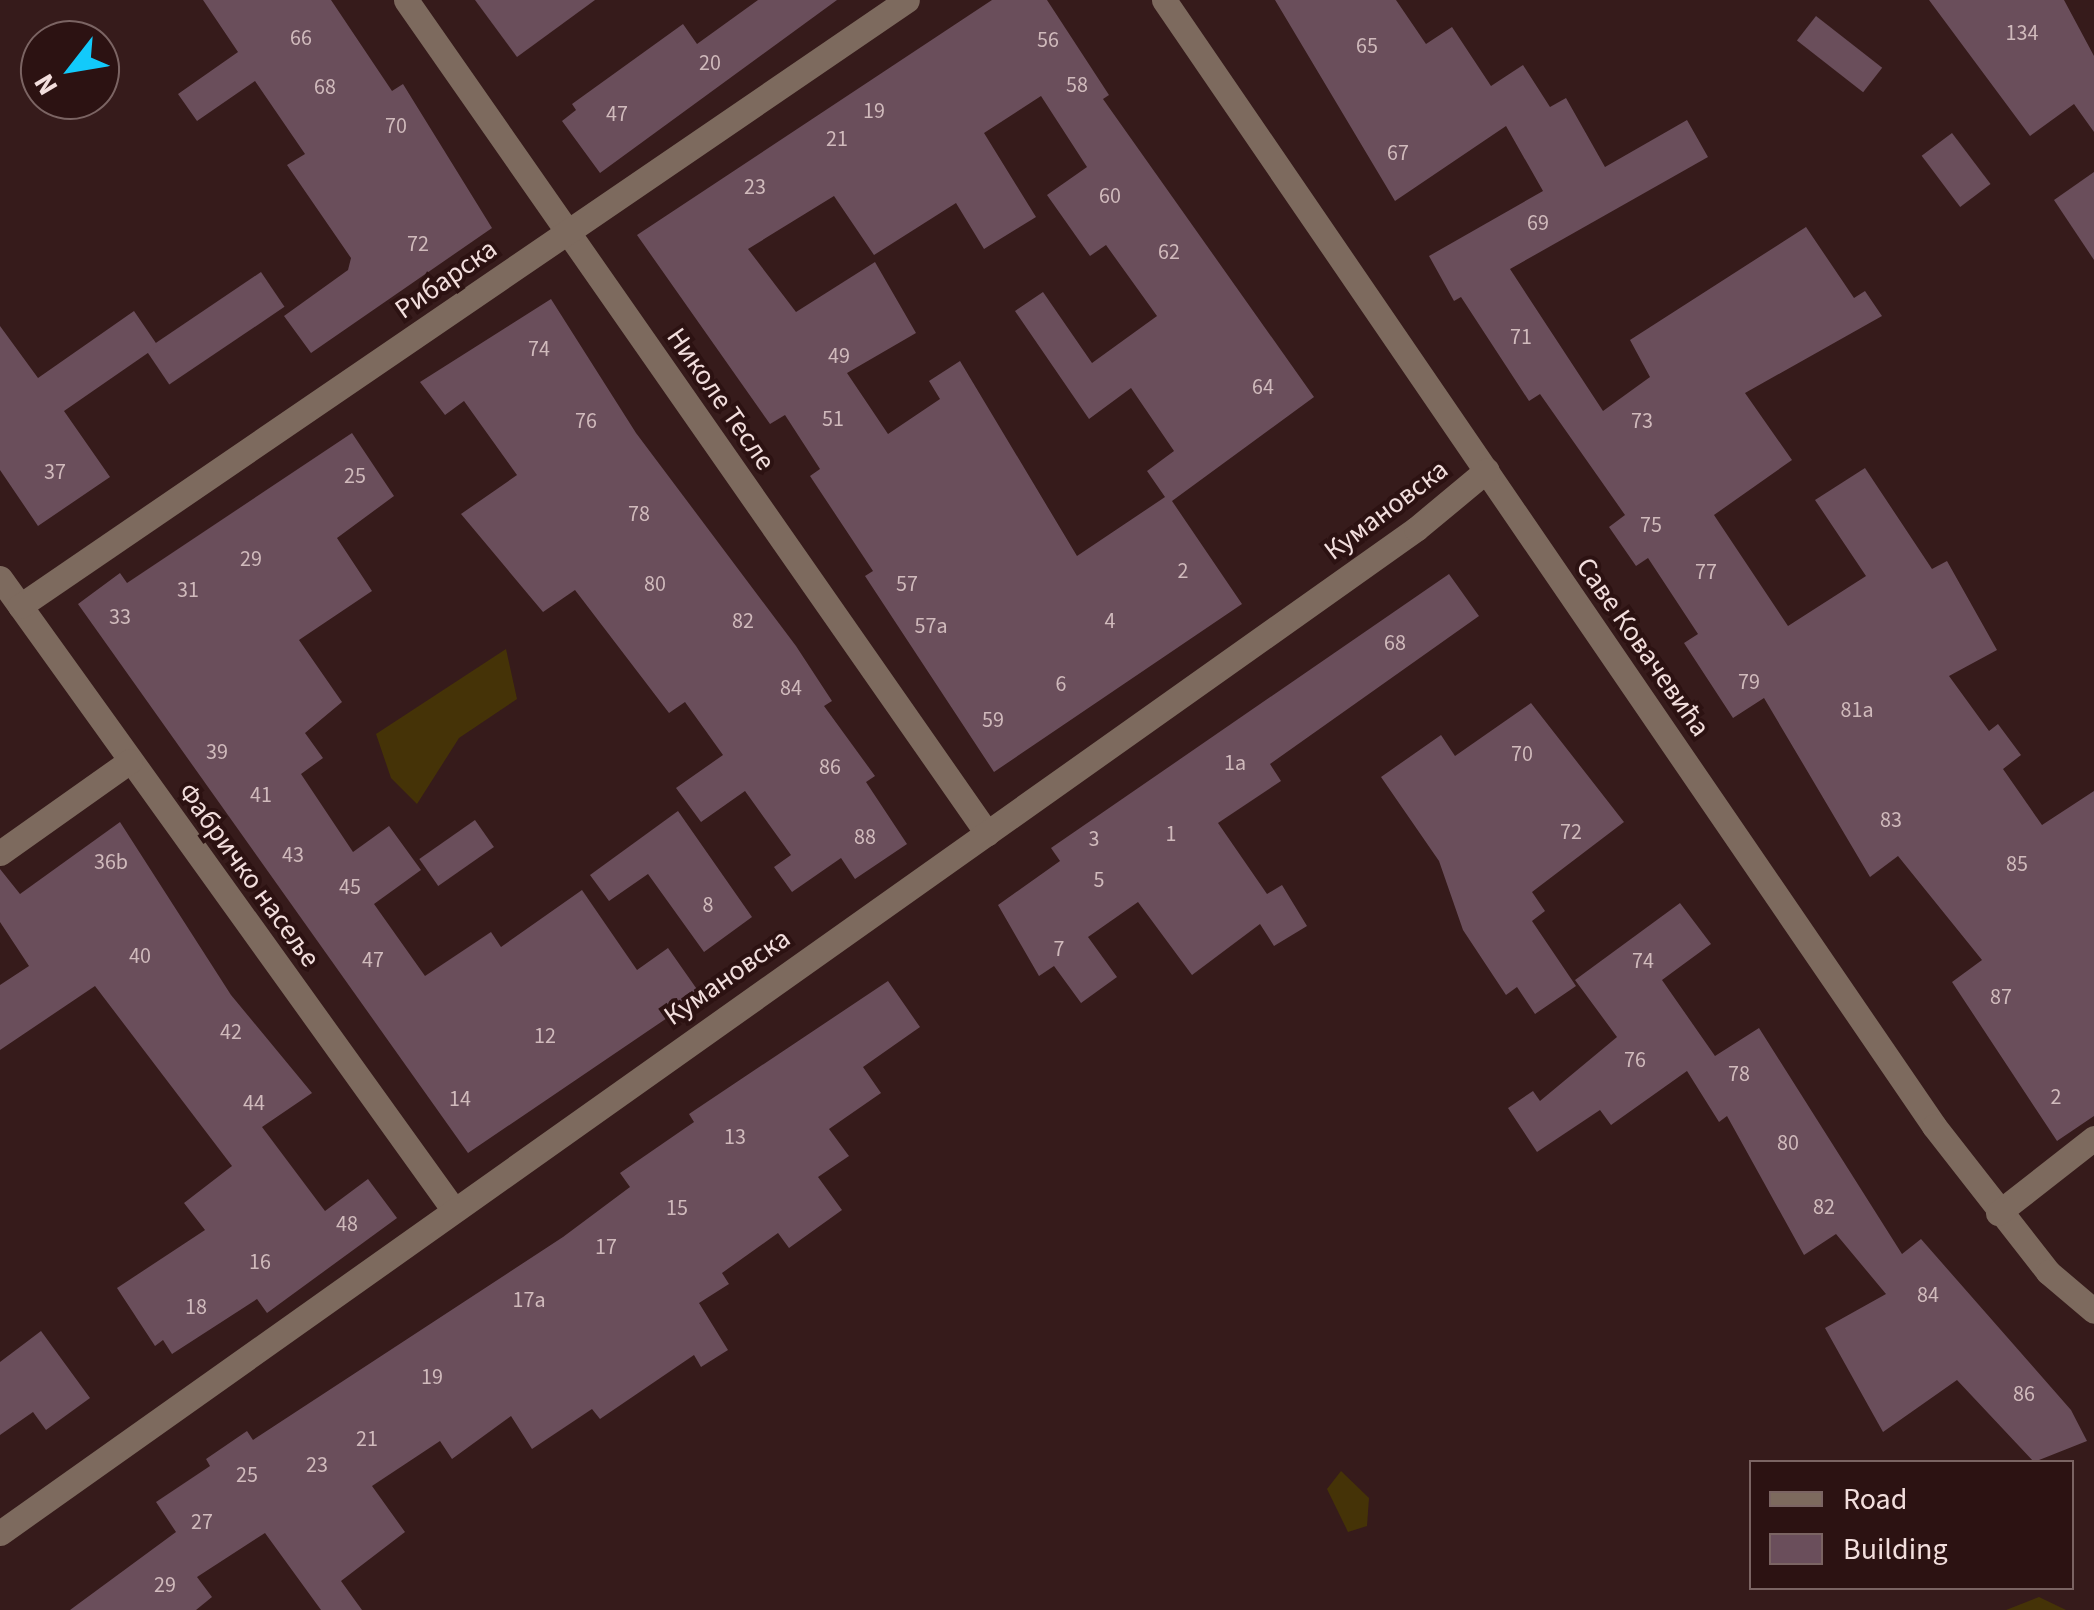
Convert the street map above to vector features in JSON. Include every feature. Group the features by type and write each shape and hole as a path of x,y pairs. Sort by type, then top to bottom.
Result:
{"street":[{"name":"Николе Тесле","path":"406,0 986,833"},
{"name":"Рибарска","path":"20,606 906,0"},
{"name":"Саве Ковачевића","path":"1164,0 1998,1213 2094,1311"},
{"name":"Кумановска","path":"0,1533 451,1206 986,833 1486,470"},
{"name":"Фабричко насеље","path":"0,578 451,1206"},
{"path":"0,853 130,761"},
{"path":"1998,1213 2094,1138"}],"shaded area":[{"path":"506,649 517,699 459,738 417,804 391,778 376,734"},
{"path":"1341,1471 1369,1498 1367,1526 1348,1532 1327,1489"},
{"path":"2039,1597 2066,1610 2006,1610"}],"building":[{"path":"203,0 331,0 392,91 403,84 492,228 311,353 284,316 348,270 351,258 287,165 305,154 255,81 197,121 178,94 238,52"},
{"path":"475,0 595,0 517,57"},
{"path":"758,0 837,0 600,173 562,121 576,110 572,104 683,24 697,44"},
{"path":"992,0 1047,0 1109,95 1103,99 1314,397 1172,501 1242,604 994,772 865,576 873,571 810,476 820,469 785,415 770,424 637,235","holes":["1041,96 1087,167 1047,195 1090,256 1106,245 1157,316 1092,363 1043,292 1015,311 1089,419 1131,388 1174,451 1147,471 1165,497 1077,556 960,361 929,381 940,399 888,434 847,373 916,333 875,262 796,312 748,249 834,196 874,255 956,203 984,249 1036,217 984,133"]},
{"path":"1275,0 1396,0 1426,44 1452,27 1491,86 1523,65 1550,107 1566,98 1605,167 1687,120 1708,157 1510,269 1603,411 1650,377 1630,340 1806,227 1854,298 1865,291 1882,316 1745,393 1792,460 1714,515 1788,626 1866,576 1815,500 1865,468 1932,569 1947,561 1997,650 1949,676 1989,731 1998,724 2021,755 2003,769 2042,825 2094,791 2094,1116 2057,1141 1952,982 1982,960 1898,856 1870,877 1764,698 1733,718 1684,643 1698,634 1648,558 1636,566 1609,527 1625,515 1540,394 1529,401 1461,297 1454,301 1429,256 1543,191 1506,126 1395,201"},
{"path":"1929,0 2064,0 2094,56 2094,132 2074,104 2030,136"},
{"path":"1816,16 1882,68 1863,92 1797,40"},
{"path":"1952,133 1991,184 1960,207 1922,156"},
{"path":"2094,172 2094,260 2054,200"},
{"path":"261,272 284,307 169,385 146,350"},
{"path":"551,299 636,433 796,646 832,701 824,706 875,776 866,782 907,844 855,879 841,858 792,892 774,867 791,855 745,791 701,822 676,788 723,755 685,702 669,713 575,590 543,612 461,514 517,475 464,401 445,415 420,382"},
{"path":"134,311 158,346 64,411 110,477 38,526 0,470 0,326 38,378"},
{"path":"352,433 394,496 337,538 372,591 299,640 342,702 305,733 323,758 301,774 353,852 389,826 421,870 374,904 425,976 491,932 501,947 582,890 637,970 668,948 701,995 468,1153 78,604 120,573 127,583"},
{"path":"1449,574 1479,616 1270,764 1281,781 1218,823 1267,894 1282,885 1307,926 1274,946 1260,924 1192,975 1138,902 1088,937 1117,977 1081,1003 1054,966 1039,976 998,905 1060,861 1051,848"},
{"path":"1531,703 1624,822 1532,892 1545,911 1532,921 1576,986 1535,1014 1517,987 1506,995 1463,930 1439,861 1381,777 1441,735 1455,756"},
{"path":"678,811 752,917 704,952 648,874 609,901 590,875"},
{"path":"475,820 494,847 438,886 419,859"},
{"path":"120,822 231,995 312,1093 262,1127 325,1211 368,1179 397,1218 267,1313 257,1299 172,1354 163,1340 155,1346 117,1288 205,1230 184,1203 232,1166 95,986 0,1050 0,985 29,966 0,922 0,869 20,894"},
{"path":"1680,903 1711,944 1662,980 1715,1056 1759,1028 1902,1254 1921,1239 2071,1410 2087,1441 2032,1460 1957,1380 1883,1432 1825,1328 1886,1294 1836,1234 1804,1255 1727,1116 1719,1122 1687,1071 1611,1125 1600,1110 1537,1152 1508,1108 1533,1091 1540,1101 1617,1037 1575,980"},
{"path":"888,981 920,1027 863,1067 881,1093 829,1129 849,1156 818,1177 842,1210 789,1248 778,1233 722,1273 729,1284 699,1303 728,1350 701,1367 694,1355 600,1419 592,1409 532,1449 511,1416 452,1459 440,1441 372,1486 405,1532 341,1581 362,1610 321,1610 265,1533 197,1577 212,1597 196,1610 70,1610 176,1532 156,1502 210,1466 206,1459 247,1431 253,1440 563,1237 630,1187 620,1173 694,1122 689,1114"},
{"path":"41,1331 90,1398 46,1430 33,1412 0,1435 0,1362"}]}
